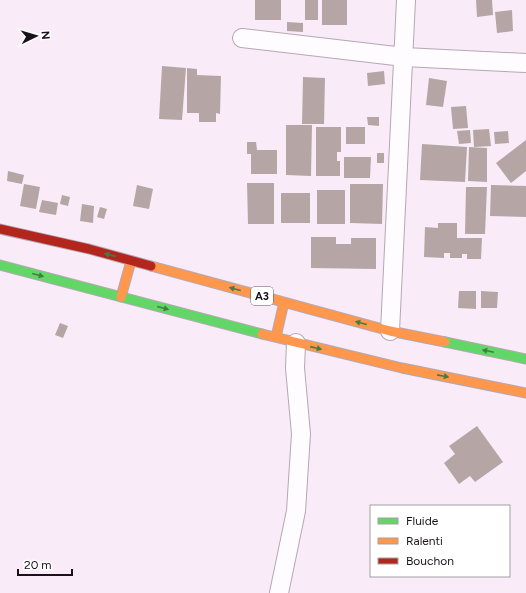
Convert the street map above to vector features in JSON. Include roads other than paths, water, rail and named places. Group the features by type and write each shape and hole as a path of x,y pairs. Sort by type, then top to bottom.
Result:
{"highway":[{"name":"A3","path":"0,229 89,249 390,331 526,359"},
{"path":"122,297 131,261"},
{"path":"0,264 296,343 402,368 526,393"},
{"path":"276,337 284,302"}],"street":[{"path":"390,331 406,0"},
{"path":"242,38 404,57 526,63"},
{"path":"279,593 296,511 301,434 295,368 296,343"}]}
